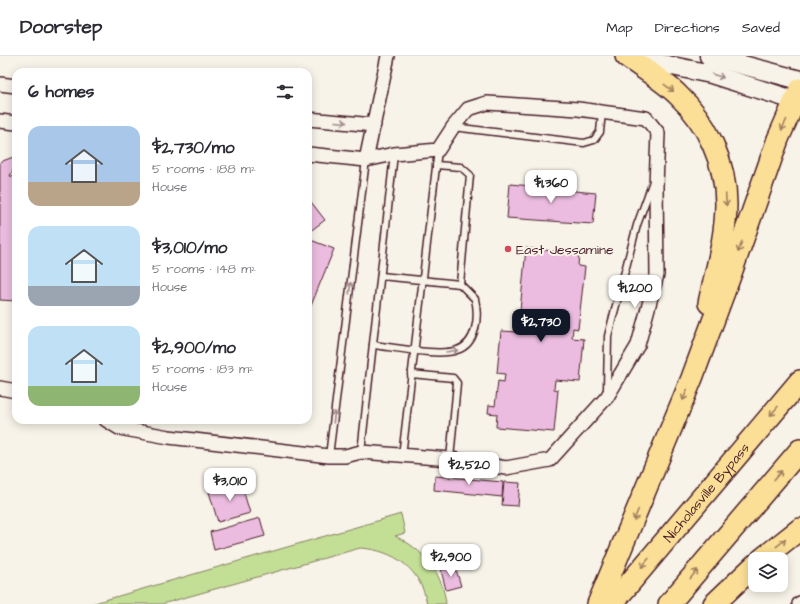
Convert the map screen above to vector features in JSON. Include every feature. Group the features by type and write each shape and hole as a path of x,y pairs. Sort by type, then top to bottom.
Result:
{"highway":[{"path":"626,56 677,94 693,112 717,153 724,177 726,203 724,230 694,373"},
{"path":"598,604 694,373 729,280 778,139 798,97"},
{"name":"Nicholasville Bypass","path":"612,604 800,381"},
{"path":"669,604 800,450"},
{"path":"771,552 800,529"},
{"path":"714,604 748,572"}],"main road":[{"path":"626,56 711,74 798,97"},
{"path":"709,56 800,80"}],"street":[{"path":"366,160 388,56"},
{"path":"0,84 12,86"},
{"path":"112,424 119,428 169,437 329,456 344,456 361,452 450,459 506,468 550,460 607,397 638,345 657,275 656,173 658,133 646,118 602,112 487,103 468,109 452,127 438,150 394,154 366,160 312,154"},
{"path":"312,119 374,125"},
{"path":"0,121 12,122"},
{"path":"0,388 12,390"}],"lane":[{"path":"452,127 584,143 594,140 600,132 602,112"},
{"path":"402,456 438,150"},
{"path":"361,452 394,154"},
{"path":"329,456 366,160"},
{"path":"436,165 461,168 470,175 460,284"},
{"path":"607,397 608,336 637,225 656,173"},
{"path":"373,345 414,350 456,351 468,343 475,326 476,307 474,299 460,284 381,276"},
{"path":"411,374 453,378 457,384 450,459"}],"green space":[{"path":"401,514 405,533 395,536 405,541 423,555 430,563 441,582 446,604 427,604 419,581 412,571 395,557 360,548 162,604 91,604"}],"building":[{"path":"12,158 12,172 10,176 12,176 12,301 0,300 0,162"},
{"path":"542,181 565,183 564,190 596,193 593,224 507,218 510,184 542,187"},
{"path":"312,203 325,220 312,230"},
{"path":"312,241 334,249 312,303"},
{"path":"526,248 579,254 578,266 585,267 578,329 573,328 572,338 584,339 580,382 555,380 554,389 558,390 554,432 496,427 497,414 488,413 489,405 495,406 498,381 504,382 505,374 497,373 501,331 518,332"},
{"path":"435,476 503,482 502,497 434,490"},
{"path":"504,482 520,483 518,506 502,505"},
{"path":"241,483 250,513 218,522 209,492"},
{"path":"260,518 265,536 214,550 210,532"},
{"path":"455,566 461,586 446,590 441,570"}],"place":[{"name":"East Jessamine","path":"508,249"}]}
